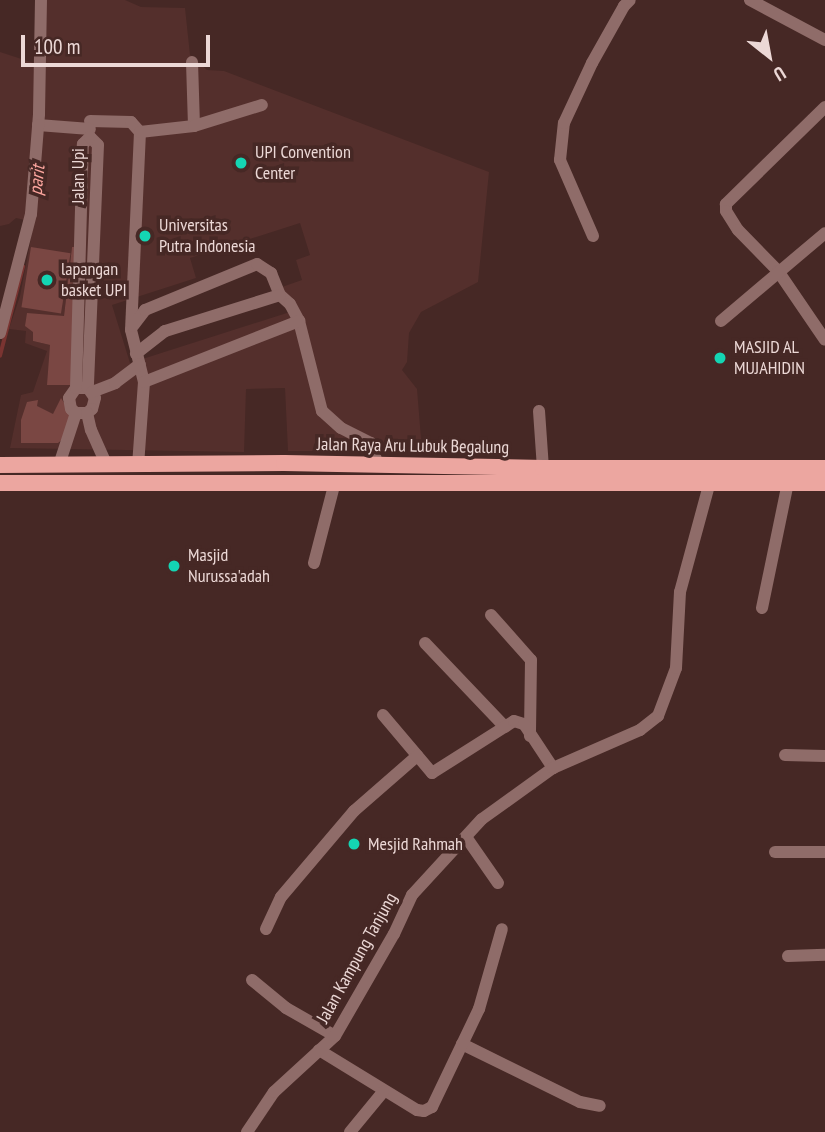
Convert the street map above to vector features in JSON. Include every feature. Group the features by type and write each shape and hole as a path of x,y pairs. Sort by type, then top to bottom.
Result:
{"main road":[{"name":"Jalan Raya Aru Lubuk Begalung","path":"0,465 284,463 543,468 825,468"},
{"path":"29,464 29,482"},
{"path":"433,465 434,485"},
{"path":"0,483 825,484"}],"street":[{"path":"0,333 31,214 42,125 41,0"},
{"path":"593,236 561,160 564,123 592,63 630,0"},
{"path":"751,0 825,40"},
{"path":"192,62 194,126"},
{"path":"140,132 194,126 262,105"},
{"path":"825,107 726,204 726,211 738,230 778,271 825,337"},
{"path":"42,125 131,122 140,132 131,330 144,382 138,465"},
{"name":"Jalan Upi","path":"59,465 82,413 95,404 85,390 83,144 90,124"},
{"path":"721,321 825,233"},
{"path":"131,330 145,310 257,264 271,272 280,295 290,304 299,321 322,411 341,428 371,443 378,466"},
{"path":"85,390 115,383 150,342 165,331 280,295"},
{"path":"144,382 299,321"},
{"path":"131,330 150,342"},
{"name":"Jalan Upi","path":"85,390 69,398 71,409 82,413 106,464"},
{"path":"539,411 543,468"},
{"path":"314,563 335,482"},
{"path":"762,608 788,483"},
{"name":"Jalan Kampung Tanjung","path":"247,1132 274,1092 335,1036 394,934 412,895 482,820 552,768 640,730 658,716 676,668 680,592 709,485"},
{"path":"491,615 531,660 530,736"},
{"path":"425,643 505,727"},
{"path":"383,715 432,773 436,773 513,721 521,722 552,768"},
{"path":"785,755 825,756"},
{"path":"266,929 281,897 354,811 417,756"},
{"path":"466,837 498,883"},
{"path":"775,852 825,852"},
{"path":"319,1050 383,1092 417,1110 424,1111 432,1107 479,1009 502,929"},
{"path":"788,956 825,955"},
{"path":"253,980 286,1008 335,1036"},
{"path":"462,1044 580,1101 600,1106"},
{"path":"350,1132 383,1092"}],"shaded area":[{"name":"Universitas Putra Indonesia","path":"38,0 125,0 141,7 185,8 190,55 207,70 224,71 489,172 478,282 421,312 409,333 407,362 402,370 417,389 422,451 288,451 285,388 246,389 244,452 10,448 21,395 33,392 47,351 25,343 26,331 9,329 20,296 34,222 16,218 9,224 0,226 0,52 40,65","holes":["300,223 310,255 296,260 302,280 282,287 290,312 130,363 112,305 196,278 190,258","72,247 71,385 50,345 33,341 33,332 64,316"]},
{"name":"lapangan basket UPI","path":"31,247 71,253 61,314 21,307"},
{"path":"72,247 76,247 71,385 47,385 50,345 33,341 33,332 25,326 27,313 64,316"},
{"path":"61,398 71,414 63,439 58,443 21,443 21,420 27,402 38,400 37,406 53,414"}],"waterway":[{"name":"parit","path":"0,356 23,267"}],"place":[{"name":"UPI Convention Center","path":"241,163"},
{"name":"Universitas Putra Indonesia","path":"145,236"},
{"name":"lapangan basket UPI","path":"47,280"},
{"name":"MASJID AL MUJAHIDIN","path":"720,358"},
{"name":"Masjid Nurussa'adah","path":"174,566"},
{"name":"Mesjid Rahmah","path":"354,844"}]}
